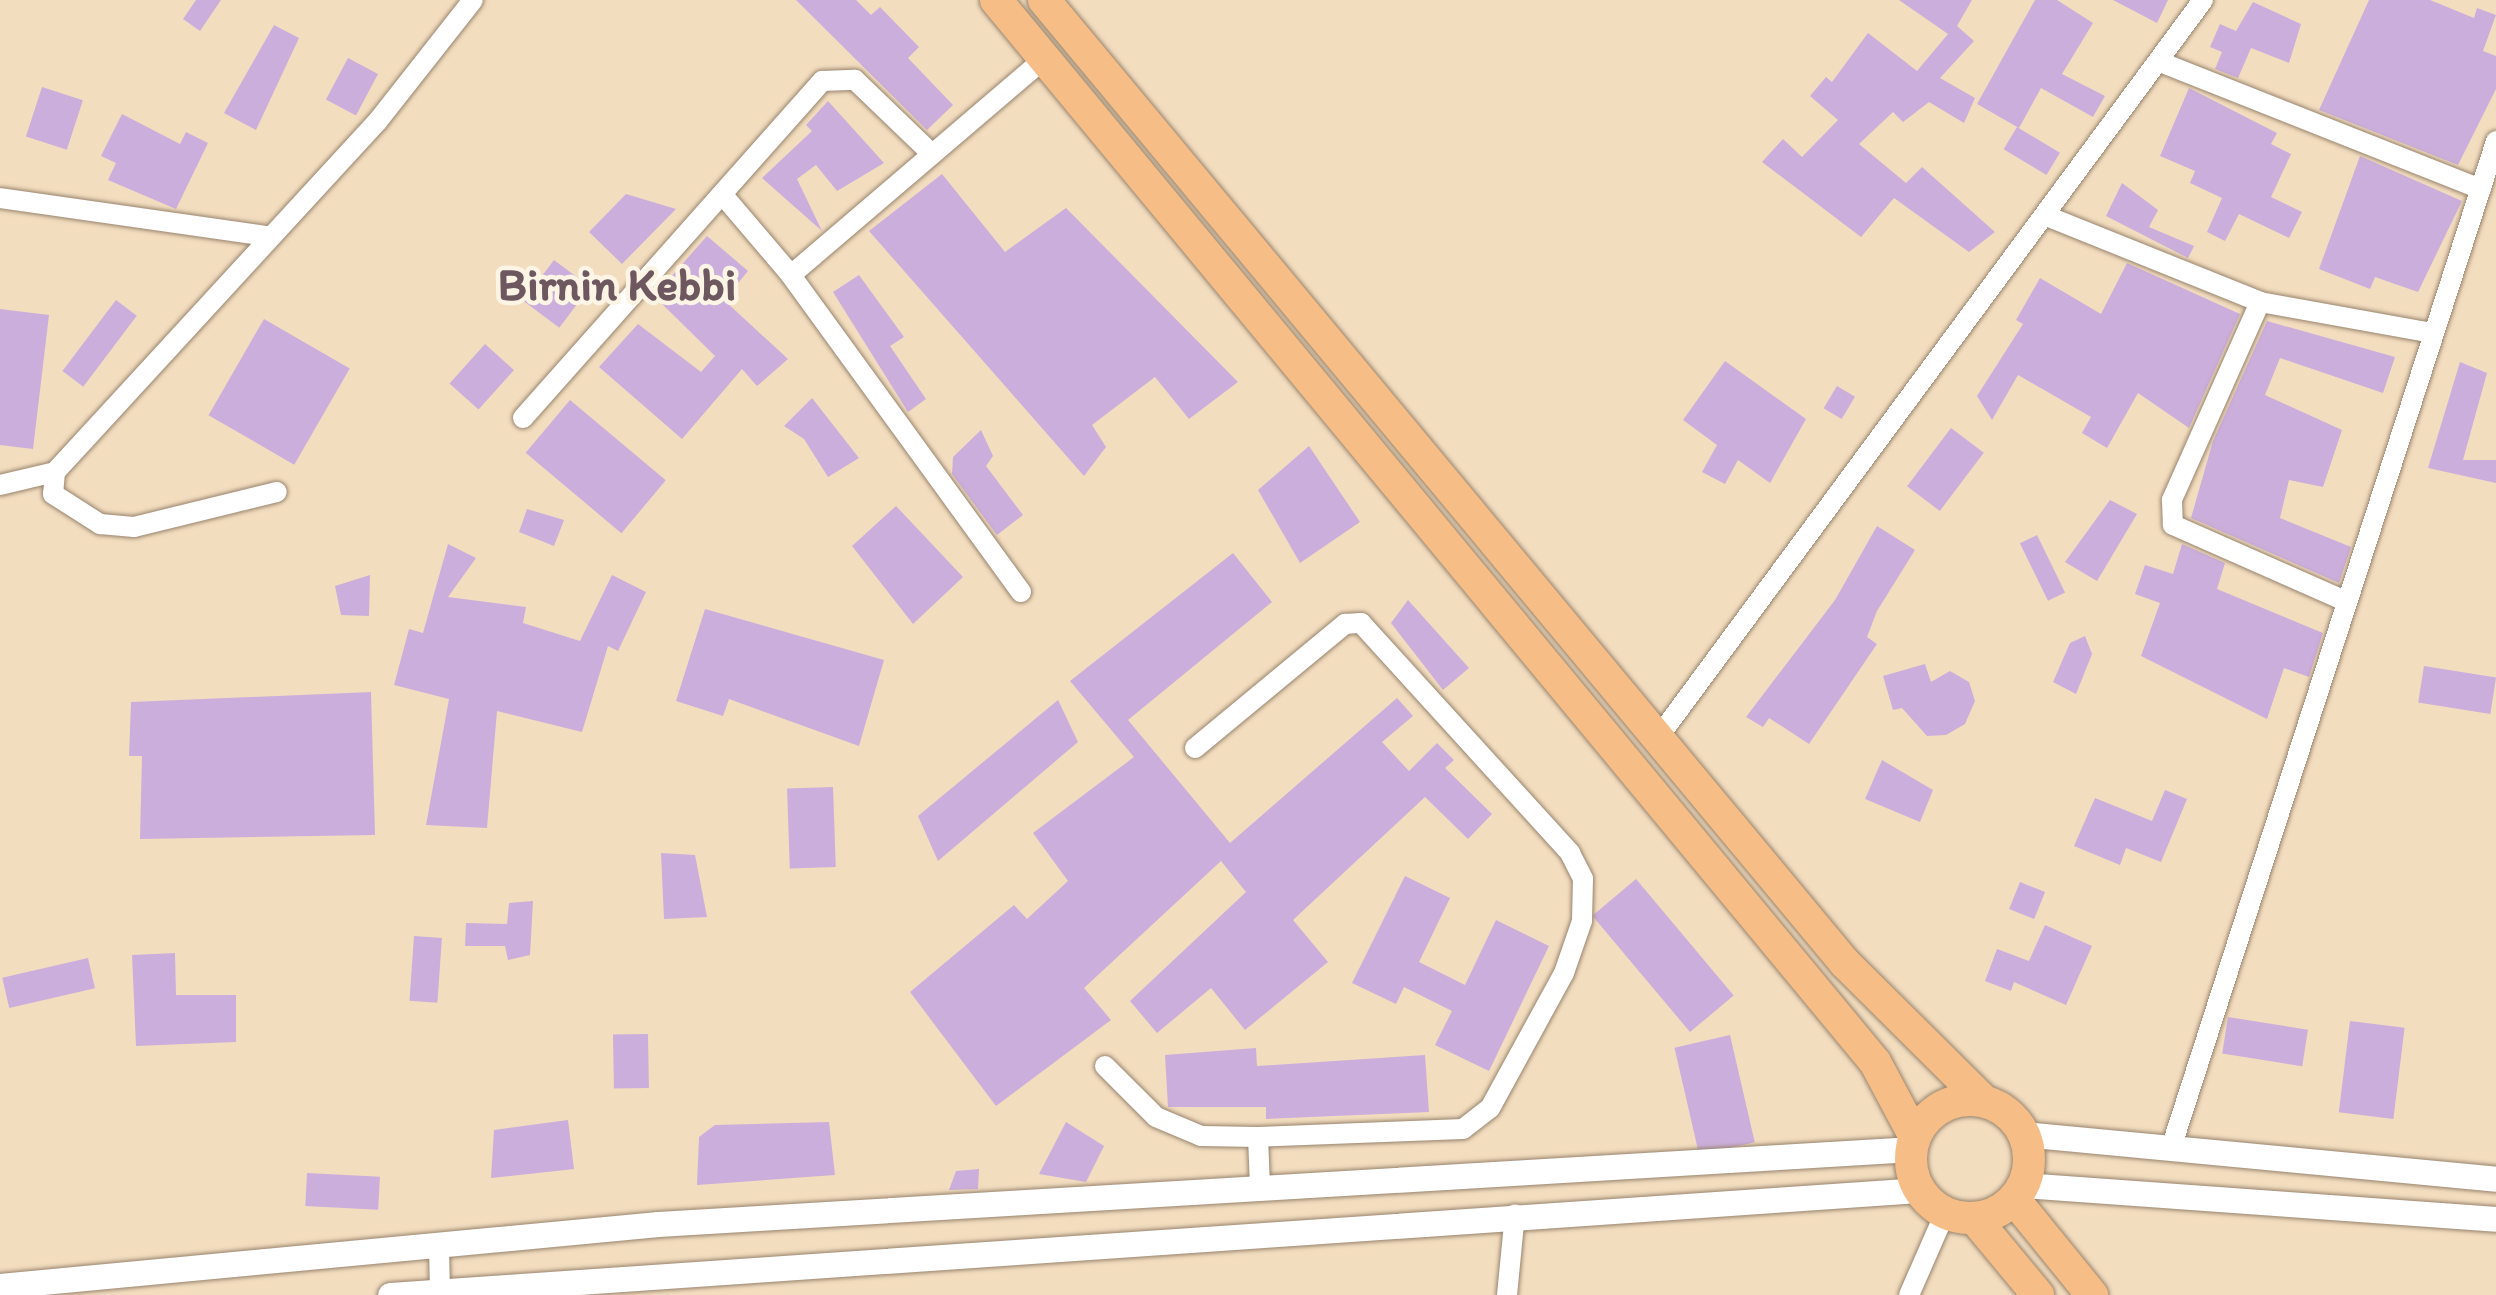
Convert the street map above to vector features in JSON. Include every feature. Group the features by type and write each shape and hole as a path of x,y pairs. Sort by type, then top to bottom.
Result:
{"main road":[{"path":"996,0 1874,1062 1914,1143 1919,1190 1960,1216 2038,1295"},
{"path":"1044,0 1894,1020 2024,1134 2019,1192 2092,1295"},
{"path":"1914,1143 1952,1103 1985,1102"},
{"path":"1960,1216 2019,1192"}],"street":[{"path":"0,485 55,472 266,236 378,122 473,0"},
{"path":"1658,739 2049,217 2204,0"},
{"path":"790,276 1045,58"},
{"path":"2160,62 2481,189"},
{"path":"523,418 722,194 836,76 855,80 932,154"},
{"path":"2172,1144 2343,600 2496,141"},
{"path":"722,194 790,276 1021,592"},
{"path":"0,198 266,236"},
{"path":"2049,217 2260,302 2432,332"},
{"path":"2260,302 2172,500 2173,525 2343,600"},
{"path":"55,472 54,494 100,524 134,527 277,492"},
{"path":"1105,1066 1156,1116 1202,1136 1464,1128 1490,1108 1564,972 1582,921 1583,879 1570,853 1360,623 1346,624 1195,748"},
{"path":"2024,1134 2172,1144 2496,1179"},
{"path":"1258,1137 1260,1233"},
{"path":"0,1286 439,1246 1914,1143"},
{"path":"390,1295 1515,1214 1919,1190"},
{"path":"2019,1192 2496,1219"},
{"path":"1507,1295 1515,1214"},
{"path":"1909,1295 1960,1216"},
{"path":"439,1246 440,1293"}],"building":[{"path":"196,0 221,0 200,31 183,19"},
{"path":"796,0 856,0 871,15 880,7 919,47 908,58 953,105 927,130"},
{"path":"1899,0 1972,0 1957,26 1974,41 1940,78 1975,98 1964,123 1929,102 1903,122 1893,112 1859,144 1906,183 1922,167 1995,232 1969,252 1894,198 1861,237 1762,162 1783,139 1802,157 1838,120 1810,96 1826,77 1832,82 1868,33 1917,71 1948,34"},
{"path":"2035,0 2057,0 2093,23 2062,74 2105,96 2093,117 2041,88 2019,128 1977,104"},
{"path":"2113,0 2168,0 2157,23"},
{"path":"2369,0 2430,0 2474,18 2477,8 2496,15 2483,51 2496,56 2496,89 2458,165 2319,110"},
{"path":"2253,2 2301,24 2289,63 2251,48 2238,78 2215,69 2222,52 2210,47 2220,24 2236,31"},
{"path":"274,25 299,38 256,130 224,113"},
{"path":"348,58 378,74 356,115 326,99"},
{"path":"42,87 83,100 67,150 26,136"},
{"path":"2189,88 2277,133 2271,144 2291,154 2271,197 2302,212 2289,238 2239,214 2225,241 2207,232 2222,198 2190,183 2195,171 2160,156"},
{"path":"828,101 884,163 837,191 816,165 797,179 822,231 762,178 812,131 806,125"},
{"path":"122,114 180,144 186,132 208,143 176,209 108,180 116,163 101,156"},
{"path":"2017,127 2060,153 2046,175 2004,149"},
{"path":"2360,156 2462,201 2418,292 2375,277 2370,289 2319,269"},
{"path":"942,174 1005,252 1066,208 1238,382 1189,419 1155,377 1092,425 1106,447 1084,476 869,231"},
{"path":"2122,183 2158,210 2149,227 2194,246 2188,258 2106,216"},
{"path":"626,194 676,209 622,264 589,232"},
{"path":"707,236 748,271 724,300 788,359 757,386 742,369 682,439 599,367 638,324 701,372 715,356 654,296"},
{"path":"554,260 590,287 559,328 523,301"},
{"path":"2127,263 2240,314 2189,428 2138,393 2107,448 2082,433 2091,417 2018,375 1992,420 1977,396 2023,324 2016,320 2040,278 2101,314"},
{"path":"859,275 904,337 890,346 926,399 908,412 833,292"},
{"path":"116,300 137,316 83,387 62,371"},
{"path":"0,309 49,315 33,449 0,445"},
{"path":"264,319 350,368 294,465 208,415"},
{"path":"2267,321 2395,357 2383,393 2280,358 2265,395 2342,430 2323,487 2289,480 2280,518 2351,547 2339,583 2191,518 2213,441"},
{"path":"485,344 514,370 479,409 450,383"},
{"path":"1725,361 1806,419 1770,483 1738,460 1725,484 1702,472 1717,445 1683,420"},
{"path":"2460,362 2487,373 2463,460 2496,460 2496,483 2428,468"},
{"path":"1837,386 1855,397 1842,419 1824,408"},
{"path":"812,398 859,458 828,477 804,439 784,426"},
{"path":"570,400 666,480 621,533 526,453"},
{"path":"1951,428 1984,453 1940,511 1907,486"},
{"path":"981,430 993,456 986,466 1023,515 997,535 952,474 953,457"},
{"path":"1309,446 1360,522 1300,563 1258,490"},
{"path":"2110,500 2137,514 2097,581 2065,562"},
{"path":"896,506 963,577 913,624 852,546"},
{"path":"527,509 564,520 554,546 519,532"},
{"path":"1877,526 1915,550 1877,611 1867,637 1877,644 1809,744 1769,718 1763,727 1746,717 1835,600"},
{"path":"2037,535 2065,593 2048,601 2020,543"},
{"path":"448,544 476,558 448,597 526,607 523,623 580,641 612,575 646,592 618,651 608,646 582,732 497,711 487,828 426,825 449,699 394,685 409,629 423,633"},
{"path":"2182,544 2225,563 2217,589 2323,633 2309,677 2284,668 2267,719 2141,656 2160,603 2135,594 2145,565 2173,574"},
{"path":"1233,553 1272,602 1128,720 1230,843 1397,698 1413,716 1382,742 1409,771 1437,743 1454,760 1445,768 1492,814 1468,839 1425,797 1293,920 1328,962 1245,1030 1211,988 1157,1033 1130,1001 1246,892 1221,861 1084,988 1111,1020 996,1106 910,992 1014,905 1027,919 1068,881 1033,833 1134,757 1070,681"},
{"path":"370,575 369,616 341,615 335,586"},
{"path":"1408,600 1469,668 1443,690 1391,623"},
{"path":"705,609 884,660 859,746 729,699 723,716 676,701"},
{"path":"2085,636 2092,654 2076,694 2053,682 2070,643"},
{"path":"1925,664 1931,682 1950,671 1969,682 1975,701 1965,724 1946,735 1927,736 1902,708 1893,710 1883,676"},
{"path":"2424,666 2496,677 2490,714 2418,703"},
{"path":"371,692 375,835 140,839 142,756 129,756 131,702"},
{"path":"1058,700 1078,742 938,861 918,816"},
{"path":"1882,760 1933,790 1920,822 1865,799"},
{"path":"833,787 836,867 790,869 787,789"},
{"path":"2165,790 2187,799 2161,862 2126,848 2120,865 2074,846 2095,798 2152,821"},
{"path":"661,853 695,855 707,917 664,919"},
{"path":"1405,876 1450,898 1419,962 1465,985 1496,920 1549,946 1489,1071 1435,1045 1452,1011 1404,987 1396,1004 1352,983"},
{"path":"1636,879 1734,995 1690,1032 1592,916"},
{"path":"2020,882 2045,892 2034,919 2009,909"},
{"path":"533,901 530,955 508,960 505,946 465,946 466,923 507,924 509,903"},
{"path":"2045,925 2092,946 2066,1005 2014,982 2011,991 1985,981 1997,949 2029,961"},
{"path":"414,936 442,938 437,1003 409,1001"},
{"path":"175,953 176,995 236,995 236,1042 136,1046 132,955"},
{"path":"88,958 95,988 9,1008 2,978"},
{"path":"2228,1017 2308,1030 2302,1066 2222,1054"},
{"path":"2350,1021 2405,1028 2393,1119 2339,1112"},
{"path":"648,1034 649,1088 614,1089 613,1035"},
{"path":"1730,1035 1755,1142 1699,1155 1674,1048"},
{"path":"1256,1048 1257,1066 1425,1055 1429,1112 1266,1119 1266,1107 1168,1107 1165,1055"},
{"path":"568,1120 574,1169 491,1178 494,1130"},
{"path":"829,1122 835,1175 697,1185 699,1137 715,1125"},
{"path":"1066,1122 1104,1146 1086,1182 1039,1174"},
{"path":"979,1169 978,1189 949,1190 956,1171"},
{"path":"307,1173 380,1177 378,1210 305,1206"}],"district":[{"name":"Birnin Kebbi","path":"617,285"}]}
